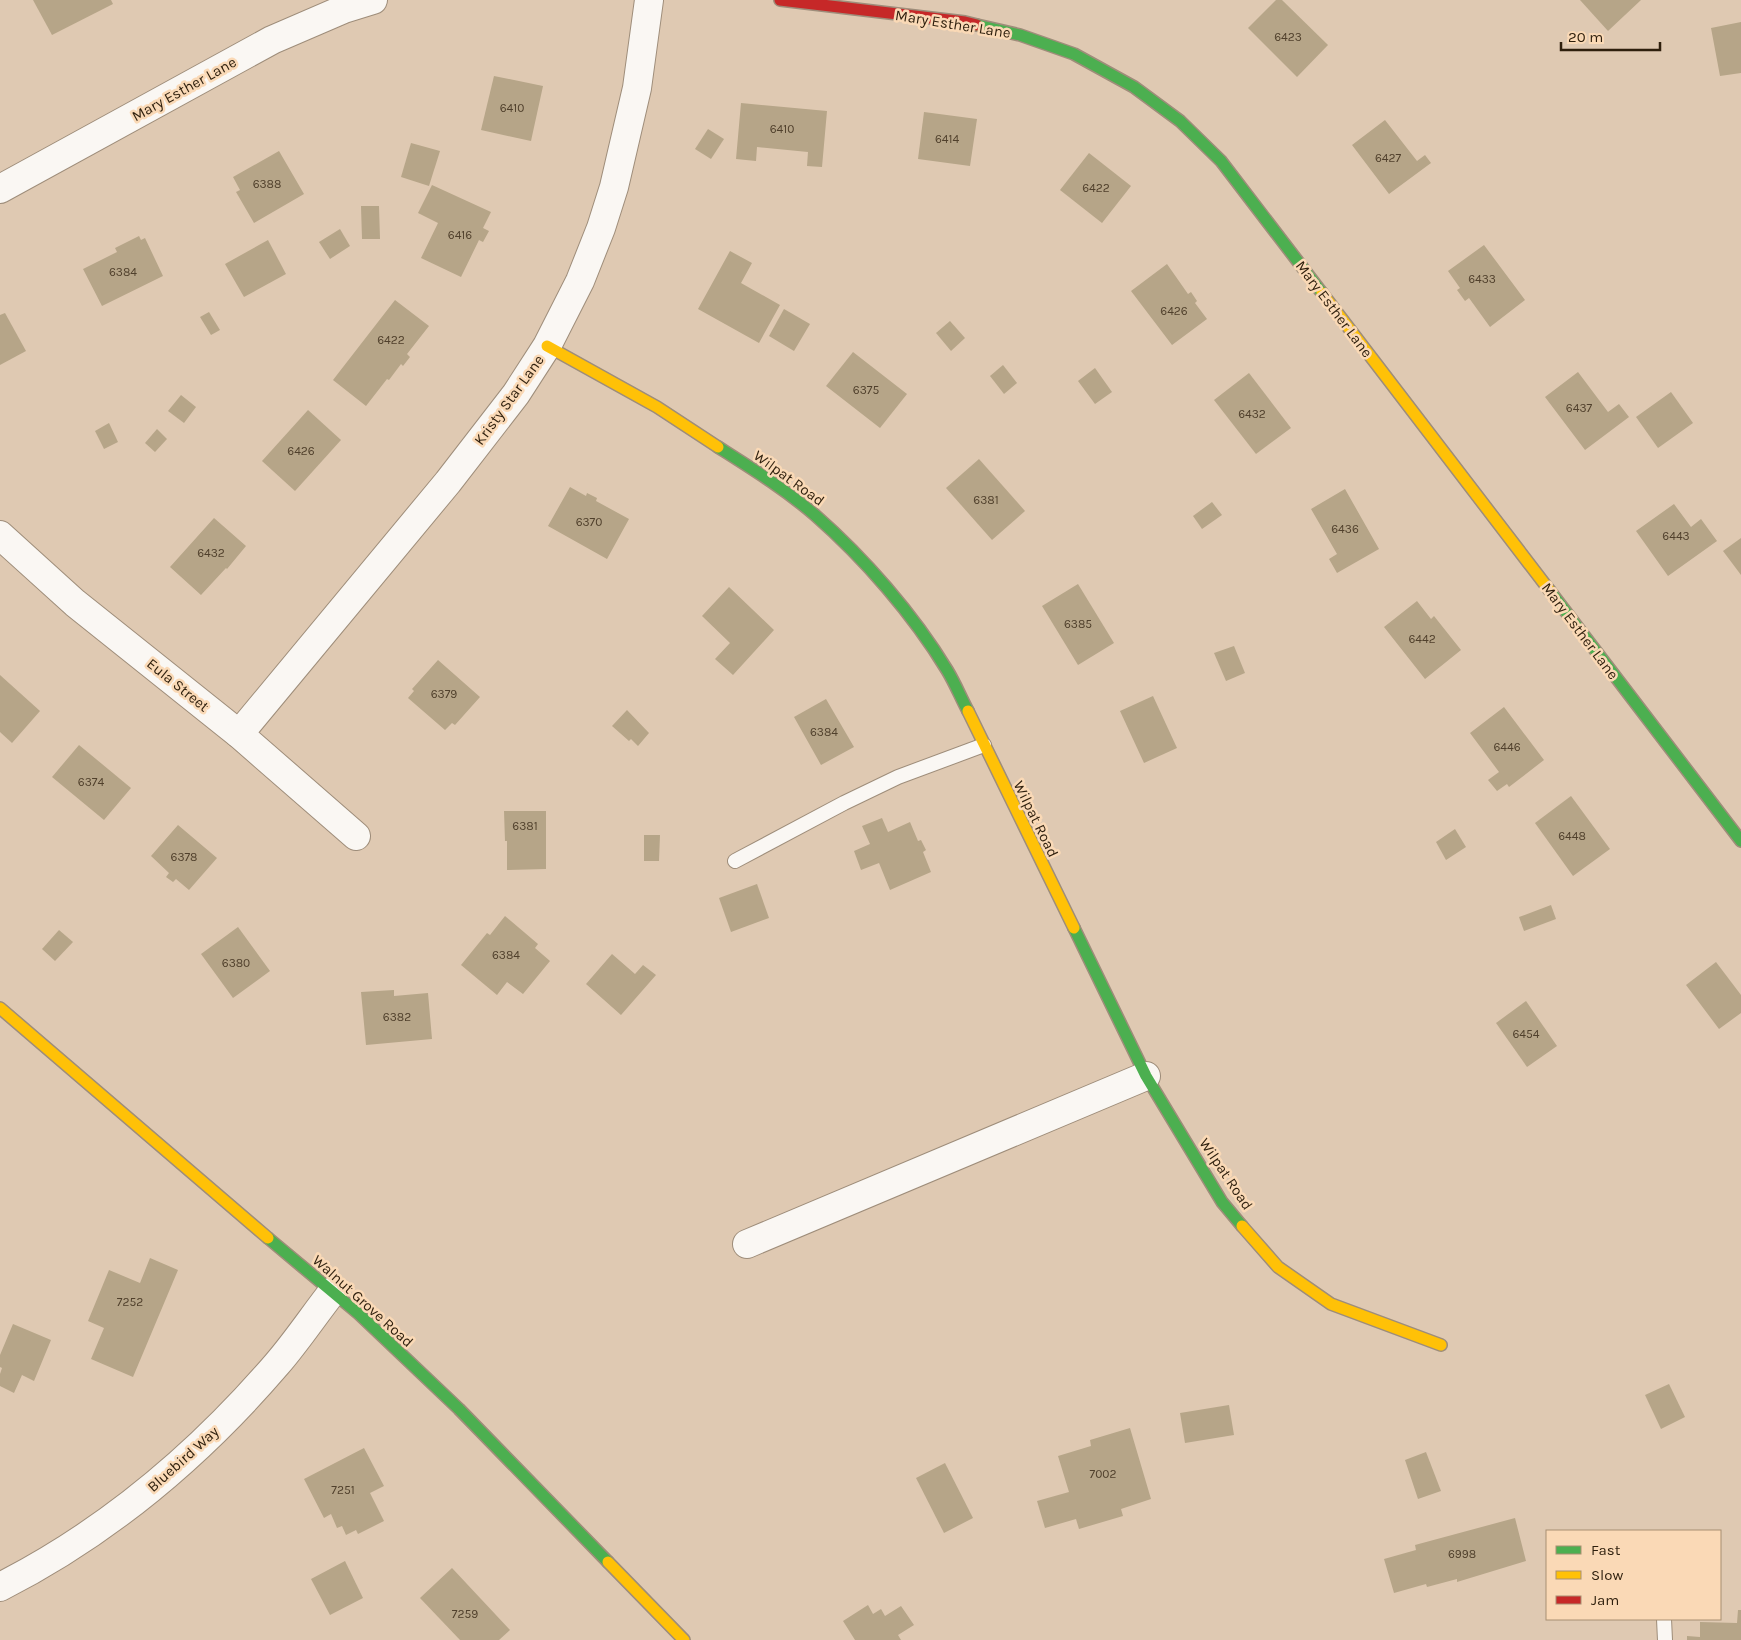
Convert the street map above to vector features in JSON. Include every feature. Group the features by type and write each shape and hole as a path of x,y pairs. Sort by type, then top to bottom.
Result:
{"street":[{"name":"Mary Esther Lane","path":"0,189 272,40 344,9 373,0"},
{"name":"Kristy Star Lane","path":"239,734 448,482 516,394 547,346 580,281 601,228 614,187 637,88 650,0"},
{"name":"Mary Esther Lane","path":"780,0 964,22 1020,35 1074,54 1134,87 1180,121 1221,161 1741,841"},
{"name":"Wilpat Road","path":"547,346 657,408 769,480 814,514 867,566 915,623 948,671 1146,1076 1222,1202 1278,1267 1331,1304 1441,1345"},
{"name":"Eula Street","path":"0,536 75,603 239,734 356,836"},
{"name":"Walnut Grove Road","path":"0,1008 232,1208 333,1291 459,1409 684,1640"},
{"path":"747,1244 1146,1076"},
{"name":"Bluebird Way","path":"0,1587 42,1566 106,1524 155,1486 229,1417 278,1363 333,1291"}],"lane":[{"path":"735,860 898,777 984,746"},
{"path":"1664,1620 1665,1640"}],"building":[{"path":"33,0 111,0 113,4 52,35"},
{"path":"1276,0 1282,0 1328,45 1297,77 1248,28"},
{"path":"1580,0 1641,0 1608,31"},
{"path":"1741,22 1741,73 1720,76 1711,28"},
{"path":"494,76 543,86 531,141 481,130"},
{"path":"741,103 827,111 822,167 807,166 808,152 757,147 756,161 736,159"},
{"path":"924,112 977,119 970,166 918,159"},
{"path":"1385,120 1417,161 1425,155 1431,163 1389,194 1352,145"},
{"path":"708,129 724,139 711,159 695,149"},
{"path":"411,143 440,151 429,186 401,177"},
{"path":"279,151 304,194 254,223 236,192 240,190 233,177"},
{"path":"1089,153 1131,186 1102,223 1060,190"},
{"path":"432,185 491,212 483,228 489,231 483,242 479,240 461,277 421,258 438,223 418,213"},
{"path":"361,206 379,206 380,239 362,239"},
{"path":"340,229 350,246 330,259 319,242"},
{"path":"139,236 141,240 145,238 163,276 102,306 83,269 117,252 115,248"},
{"path":"268,240 286,274 244,297 225,264"},
{"path":"1484,245 1525,300 1490,327 1469,298 1465,301 1457,290 1460,288 1448,271"},
{"path":"730,251 752,263 741,283 780,305 759,343 698,309"},
{"path":"1167,264 1188,294 1191,292 1197,301 1195,303 1207,319 1172,345 1131,291"},
{"path":"395,300 429,326 407,354 410,357 403,366 401,364 389,380 387,379 366,406 333,380"},
{"path":"784,309 810,324 794,351 769,336"},
{"path":"209,312 220,330 211,335 200,317"},
{"path":"5,313 26,351 0,365 0,315"},
{"path":"950,321 965,338 951,351 936,333"},
{"path":"853,352 907,394 880,428 826,386"},
{"path":"1003,365 1017,383 1004,394 990,376"},
{"path":"1095,368 1112,392 1095,404 1078,381"},
{"path":"1578,372 1608,412 1619,404 1629,417 1585,450 1545,397"},
{"path":"1249,373 1291,428 1256,454 1214,400"},
{"path":"1671,392 1693,423 1658,448 1636,417"},
{"path":"181,395 196,407 184,423 168,411"},
{"path":"308,410 341,440 295,491 262,461"},
{"path":"109,423 118,442 104,449 95,431"},
{"path":"157,429 167,439 155,452 145,443"},
{"path":"979,459 1025,511 992,540 946,488"},
{"path":"570,487 586,496 587,493 597,498 596,501 629,519 607,559 548,526"},
{"path":"1345,489 1379,549 1337,573 1329,559 1337,554 1311,509"},
{"path":"1212,502 1222,515 1202,529 1193,516"},
{"path":"1674,504 1691,527 1701,519 1717,541 1668,576 1636,531"},
{"path":"214,518 246,546 227,569 201,595 170,567"},
{"path":"1741,538 1741,575 1723,551"},
{"path":"1078,584 1114,643 1078,665 1042,606"},
{"path":"729,587 774,630 733,675 715,659 730,643 702,616"},
{"path":"1417,601 1431,619 1434,616 1461,650 1425,679 1384,627"},
{"path":"1234,646 1245,673 1226,681 1214,653"},
{"path":"438,660 480,697 455,725 452,723 445,730 408,698 414,691 412,689"},
{"path":"0,675 40,711 12,743 0,732"},
{"path":"1153,696 1177,748 1144,763 1120,711"},
{"path":"826,699 854,747 821,765 794,717"},
{"path":"1504,707 1544,760 1509,787 1507,784 1497,791 1488,780 1499,772 1470,733"},
{"path":"627,710 649,733 638,746 631,739 629,741 612,726"},
{"path":"79,745 131,788 104,820 52,777"},
{"path":"1571,796 1610,849 1573,876 1535,823"},
{"path":"504,811 546,811 546,869 507,870"},
{"path":"882,818 888,832 910,822 918,841 921,840 926,850 923,852 931,872 890,890 879,863 861,870 854,851 870,844 862,826"},
{"path":"178,825 217,858 189,890 176,879 173,882 166,877 169,873 151,856"},
{"path":"1455,829 1466,847 1446,860 1436,842"},
{"path":"644,835 660,835 659,861 644,861"},
{"path":"757,884 769,918 731,932 719,898"},
{"path":"1551,905 1556,919 1524,931 1519,917"},
{"path":"505,916 538,944 535,948 550,961 523,994 507,982 497,995 461,965 487,933 490,935"},
{"path":"238,927 270,971 233,998 201,954"},
{"path":"59,930 73,942 55,961 42,949"},
{"path":"612,954 635,974 643,965 656,975 621,1015 586,984"},
{"path":"1716,962 1741,995 1741,1013 1719,1029 1686,985"},
{"path":"394,990 394,996 428,993 432,1039 366,1045 361,992"},
{"path":"1526,1001 1557,1046 1527,1067 1496,1023"},
{"path":"150,1258 178,1270 133,1377 91,1359 104,1328 88,1321 109,1270 140,1283"},
{"path":"13,1324 51,1340 34,1381 22,1375 14,1393 0,1386 2,1368 0,1367 0,1355"},
{"path":"1669,1384 1685,1417 1661,1429 1645,1395"},
{"path":"1229,1405 1234,1435 1185,1443 1180,1413"},
{"path":"1130,1428 1151,1499 1121,1509 1123,1516 1079,1529 1076,1519 1045,1528 1037,1501 1069,1492 1058,1456 1091,1446 1090,1440"},
{"path":"364,1448 384,1486 370,1493 384,1521 358,1534 356,1530 346,1535 342,1526 337,1528 331,1514 324,1518 304,1479"},
{"path":"1426,1452 1441,1491 1418,1499 1405,1460"},
{"path":"945,1463 973,1518 944,1533 916,1478"},
{"path":"1515,1518 1526,1561 1457,1582 1457,1579 1427,1587 1426,1584 1394,1593 1384,1559 1416,1550 1415,1545"},
{"path":"345,1561 363,1598 330,1615 311,1579"},
{"path":"452,1568 510,1630 499,1640 460,1640 420,1598"},
{"path":"868,1605 873,1614 881,1609 885,1616 901,1606 914,1625 898,1635 901,1640 855,1640 843,1621"},
{"path":"1738,1610 1741,1610 1741,1640 1687,1640 1687,1636 1700,1637 1700,1622 1737,1623"}],"traffic: fast":[{"path":"977,25 1020,35 1074,54 1134,87 1180,121 1221,161 1322,293"},
{"path":"718,447 804,505 852,549 919,628 950,675 968,711"},
{"path":"1550,591 1741,841"},
{"path":"1074,928 1146,1076 1222,1202 1242,1226"},
{"path":"268,1238 359,1314 459,1409 608,1562"}],"traffic: slow":[{"path":"1322,293 1550,591"},
{"path":"547,346 657,407 718,447"},
{"path":"968,711 1074,928"},
{"path":"0,1008 268,1238"},
{"path":"1242,1226 1278,1267 1331,1304 1441,1345"},
{"path":"608,1562 684,1640"}],"traffic: jam":[{"path":"780,0 977,25"}]}
